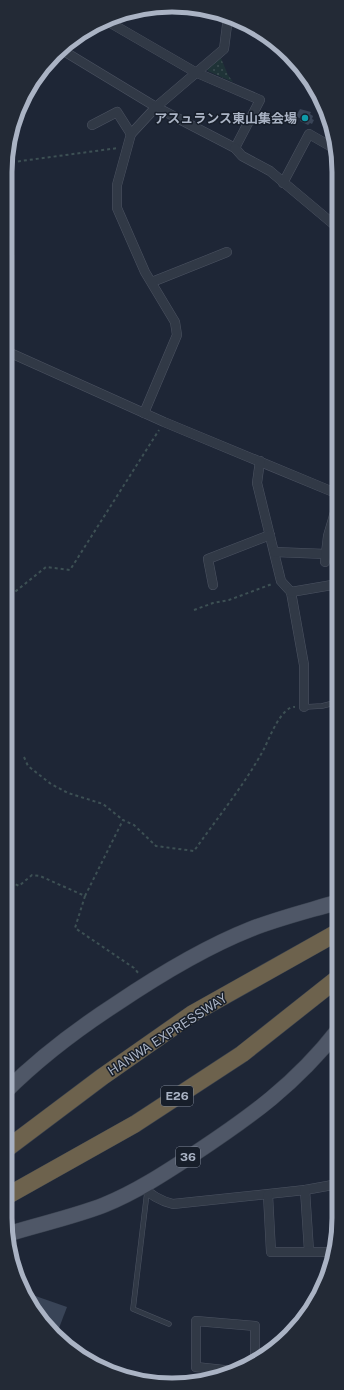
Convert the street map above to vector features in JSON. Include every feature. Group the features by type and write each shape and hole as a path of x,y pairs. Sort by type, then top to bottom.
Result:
{"highway":[{"name":"HANWA EXPRESSWAY","path":"12,1145 102,1077 192,1014 332,935"},
{"name":"E26","path":"12,1193 134,1124 242,1054 332,983"}],"main road":[{"path":"12,1085 26,1071 72,1034 146,983 209,948 251,929 285,917 332,904"},
{"name":"36","path":"12,1233 67,1218 145,1189 268,1103 301,1074 332,1037"}],"street":[{"path":"144,413 177,335 175,322 152,282 117,208 117,185 131,134 156,107 195,72 224,49 227,22"},
{"path":"112,24 195,72 260,100 235,148"},
{"path":"66,53 156,107 235,148 242,156 270,171 332,223"},
{"path":"92,126 117,112 131,134"},
{"path":"283,183 308,134 330,146"},
{"path":"152,282 227,252"},
{"path":"12,354 164,422 332,491"},
{"path":"260,461 257,483 281,581 291,592 304,665 304,707"},
{"path":"274,552 325,558 328,536 332,522"},
{"path":"213,585 208,559 270,535"},
{"path":"291,592 332,585"},
{"path":"145,1189 162,1201 173,1204 305,1190 332,1185"},
{"path":"305,1190 309,1251"},
{"path":"268,1194 271,1252 328,1252"},
{"path":"223,1370 196,1367 196,1321 255,1326 255,1355"}],"lane":[{"path":"304,707 322,706 332,704"},
{"path":"145,1189 133,1308 169,1324"}],"path":[{"path":"12,162 127,147"},
{"path":"12,593 46,567 70,570 164,422"},
{"path":"194,610 213,603 229,600 281,581"},
{"path":"24,757 28,766 52,784 68,793 103,804 123,820 134,825 156,846 194,851 259,759 283,713 292,707 304,707"},
{"path":"123,820 85,896 75,928 134,968 146,983"},
{"path":"12,882 20,886 32,875 40,876 85,896"}],"green space":[{"path":"220,56 228,75 233,82 208,71 207,66"}],"building":[{"name":"アスュランス東山集会場","path":"300,109 311,112 310,114 313,116 312,119 314,120 312,124 310,123 308,125 300,121 301,119 296,116"},
{"path":"31,1295 67,1307 58,1330 45,1315"}],"place":[{"name":"アスュランス東山集会場","path":"305,118"}]}
